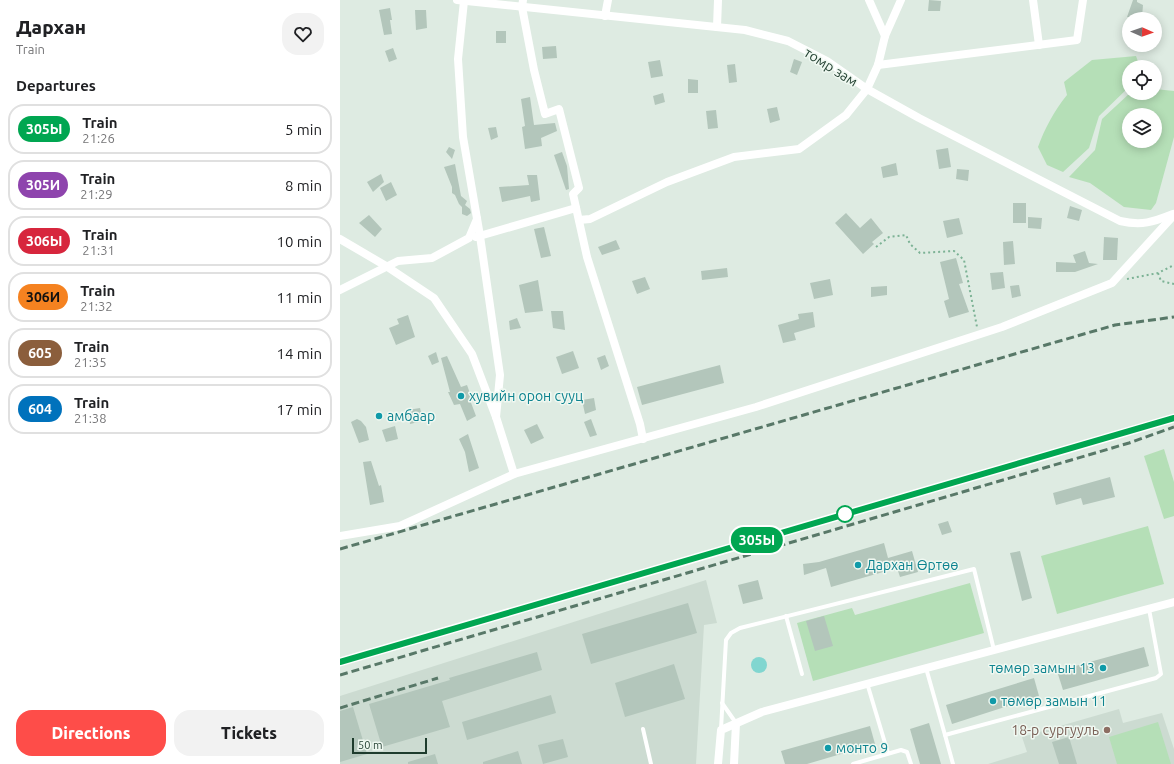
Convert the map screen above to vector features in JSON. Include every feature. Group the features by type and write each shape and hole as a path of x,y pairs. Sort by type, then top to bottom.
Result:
{"street":[{"path":"460,0 458,59 463,137 478,219 500,375 496,416"},
{"name":"томр зам","path":"460,0 523,3 605,16 745,30 788,41 827,61 867,89 919,118 1120,221 1135,224 1152,223 1174,214"},
{"path":"605,16 608,0"},
{"path":"717,27 718,0"},
{"path":"869,0 885,36"},
{"path":"579,220 590,219 667,182 734,156 799,149 846,114 867,89 878,65 885,36 901,0"},
{"path":"1033,0 1039,45"},
{"path":"878,65 1077,40 1083,0"},
{"path":"523,3 534,70 545,114 559,109 579,188 573,194 586,257 640,424 643,439"},
{"path":"340,290 398,261 432,258 469,238 576,208"},
{"path":"340,536 400,526 514,474 756,407 984,333 1112,282 1174,214"},
{"path":"469,238 478,219"},
{"path":"340,239 386,266 434,298 472,354 496,416 514,474"},
{"path":"718,764 720,730 762,712 1174,602"},
{"path":"734,764 736,723"}],"lane":[{"path":"720,730 724,650 728,636 740,628 974,569 994,650"},
{"path":"945,735 1156,678 1161,674 1149,609"},
{"path":"786,616 802,674"},
{"path":"926,668 953,764"},
{"path":"867,683 888,753"},
{"path":"722,703 736,723"},
{"path":"642,729 651,764"},
{"path":"852,764 900,750 907,752 911,764"}],"path":[{"path":"876,246 889,236 906,235 910,244 920,253 954,251 964,260 976,327 984,333"},
{"path":"1112,282 1158,273 1174,265"},
{"path":"1158,273 1161,281 1174,284"}],"shaded area":[{"path":"706,580 717,623 704,625 696,764 340,764 340,696"},
{"name":"18-р сургууль","path":"1119,709 1123,723 1162,713 1174,749 1174,764 988,764 1027,752 1022,737"}],"green space":[{"path":"1136,56 1137,60 1122,60 1122,94 1099,116 1089,148 1063,172 1047,165 1038,147 1050,120 1067,95 1064,82 1092,60"},
{"path":"1162,90 1174,91 1174,137 1156,203 1151,210 1124,207 1090,183 1069,177 1095,150 1102,119 1122,100 1162,100"},
{"path":"1164,449 1174,482 1174,516 1164,519 1144,456"},
{"path":"1148,526 1164,584 1057,614 1041,556"},
{"path":"970,583 984,633 813,681 797,623 852,608 855,615"},
{"path":"1158,722 1171,764 1117,764 1109,737"}],"water":[{"path":"759,657 765,659 767,665 765,671 759,673 753,671 751,665 753,659"}],"building":[{"path":"929,0 941,1 940,11 928,11"},
{"path":"1133,0 1137,0 1137,2 1143,5 1142,12 1129,12"},
{"path":"390,8 392,34 384,35 379,10"},
{"path":"415,10 426,10 427,28 416,30"},
{"path":"496,31 506,31 506,43 496,43"},
{"path":"556,46 557,58 543,59 542,47"},
{"path":"393,48 397,59 389,62 385,51"},
{"path":"794,59 802,62 797,75 790,72"},
{"path":"660,60 663,76 651,78 648,62"},
{"path":"735,64 737,82 729,83 727,65"},
{"path":"688,79 698,80 698,93 688,93"},
{"path":"663,93 665,102 655,105 653,96"},
{"path":"530,97 534,125 555,123 557,131 541,138 542,146 525,149 522,127 525,126 521,99"},
{"path":"777,107 780,120 770,123 767,109"},
{"path":"716,110 718,128 708,129 706,111"},
{"path":"496,127 498,137 491,140 488,128"},
{"path":"449,147 455,150 452,159 446,152"},
{"path":"948,148 951,167 939,169 936,150"},
{"path":"562,152 567,166 569,189 566,190 554,155"},
{"path":"896,163 898,175 883,178 881,167"},
{"path":"455,164 461,196 467,201 465,205 470,209 471,213 467,216 462,214 462,207 455,195 452,193 452,187 444,167"},
{"path":"957,169 969,170 968,181 956,179"},
{"path":"381,174 384,182 373,192 367,182"},
{"path":"527,175 537,175 540,200 531,202 530,196 502,202 499,187 529,185"},
{"path":"391,182 397,195 386,201 380,188"},
{"path":"1013,203 1026,203 1026,223 1013,223"},
{"path":"1070,206 1082,210 1079,221 1067,218"},
{"path":"846,213 860,228 871,218 883,233 872,242 874,244 863,254 835,223"},
{"path":"369,215 382,229 375,237 359,223"},
{"path":"1028,217 1042,218 1041,229 1028,228"},
{"path":"959,218 963,234 947,238 943,221"},
{"path":"544,227 551,256 541,258 534,229"},
{"path":"1104,237 1118,238 1117,260 1103,260"},
{"path":"616,240 620,249 602,255 598,247"},
{"path":"1013,241 1015,264 1004,265 1003,242"},
{"path":"1085,251 1089,263 1098,264 1075,272 1056,272 1056,262 1076,263 1073,255"},
{"path":"956,258 963,283 959,284 969,312 949,318 944,301 949,299 940,262"},
{"path":"727,268 728,277 702,280 701,271"},
{"path":"1003,272 1005,288 992,290 990,273"},
{"path":"645,277 650,289 637,294 632,281"},
{"path":"830,279 833,295 814,299 810,283"},
{"path":"538,280 543,311 525,313 519,285"},
{"path":"1019,285 1021,296 1012,298 1010,286"},
{"path":"887,286 887,295 871,297 871,287"},
{"path":"551,311 563,311 565,330 553,328"},
{"path":"813,312 815,327 794,333 796,340 783,343 778,325 799,319 798,314"},
{"path":"408,315 415,337 396,345 389,328 399,324 397,319"},
{"path":"517,318 521,328 510,330 509,321"},
{"path":"573,351 579,368 562,374 556,357"},
{"path":"436,352 439,362 432,365 428,356"},
{"path":"605,355 609,366 601,370 597,358"},
{"path":"447,356 461,387 467,385 472,399 470,400 476,416 467,421 460,404 454,405 448,392 450,392 441,358"},
{"path":"720,365 724,383 642,405 637,387"},
{"path":"594,398 596,410 585,414 582,400"},
{"path":"420,408 423,421 410,424 408,410"},
{"path":"357,419 366,427 369,440 359,443 351,422"},
{"path":"591,419 597,435 590,437 584,422"},
{"path":"537,424 544,438 531,444 524,430"},
{"path":"395,426 398,439 386,442 382,430"},
{"path":"468,434 479,468 469,472 465,452 459,439"},
{"path":"371,461 379,486 381,485 384,502 370,505 363,462"},
{"path":"1110,477 1115,497 1083,505 1081,498 1056,505 1053,493"},
{"path":"948,521 952,532 942,535 938,524"},
{"name":"Дархан Өртөө","path":"884,543 888,558 912,551 918,572 900,577 897,568 831,587 826,568 804,575 803,564 819,562"},
{"path":"1020,551 1032,598 1022,601 1010,553"},
{"path":"758,580 763,599 743,604 738,585"},
{"path":"688,603 697,633 591,664 582,634"},
{"path":"824,616 833,646 815,651 806,621"},
{"name":"төмөр замын 13","path":"1144,647 1149,666 1063,690 1057,671"},
{"path":"537,652 542,670 442,701 450,727 382,747 369,704"},
{"path":"674,664 685,699 625,717 615,683"},
{"name":"төмөр замын 11","path":"1034,678 1039,696 952,724 946,705"},
{"path":"551,695 556,713 467,740 462,722"},
{"path":"353,707 367,754 340,762 340,711"},
{"path":"929,723 941,764 920,764 910,729"},
{"name":"монто 9","path":"870,726 875,744 807,764 785,764 781,751"},
{"name":"18-р сургууль","path":"1069,737 1077,764 1059,764 1052,742"},
{"path":"563,739 568,757 543,764 538,745"},
{"path":"518,751 522,764 483,764 483,762"},
{"path":"435,754 438,764 408,764 408,762"}],"railway":[{"path":"340,549 1115,325 1174,317"},
{"path":"340,662 1174,418"},
{"path":"340,675 1129,443 1174,427"},
{"path":"340,708 438,678"}],"train":[{"name":"305Ы","path":"340,662 1174,418"}],"place":[{"name":"хувийн орон сууц","path":"461,396"},
{"name":"амбаар","path":"379,416"},
{"name":"Дархан Өртөө","path":"858,565"},
{"name":"төмөр замын 13","path":"1103,668"},
{"name":"төмөр замын 11","path":"993,701"},
{"name":"18-р сургууль","path":"1107,730"},
{"name":"монто 9","path":"828,748"}]}
